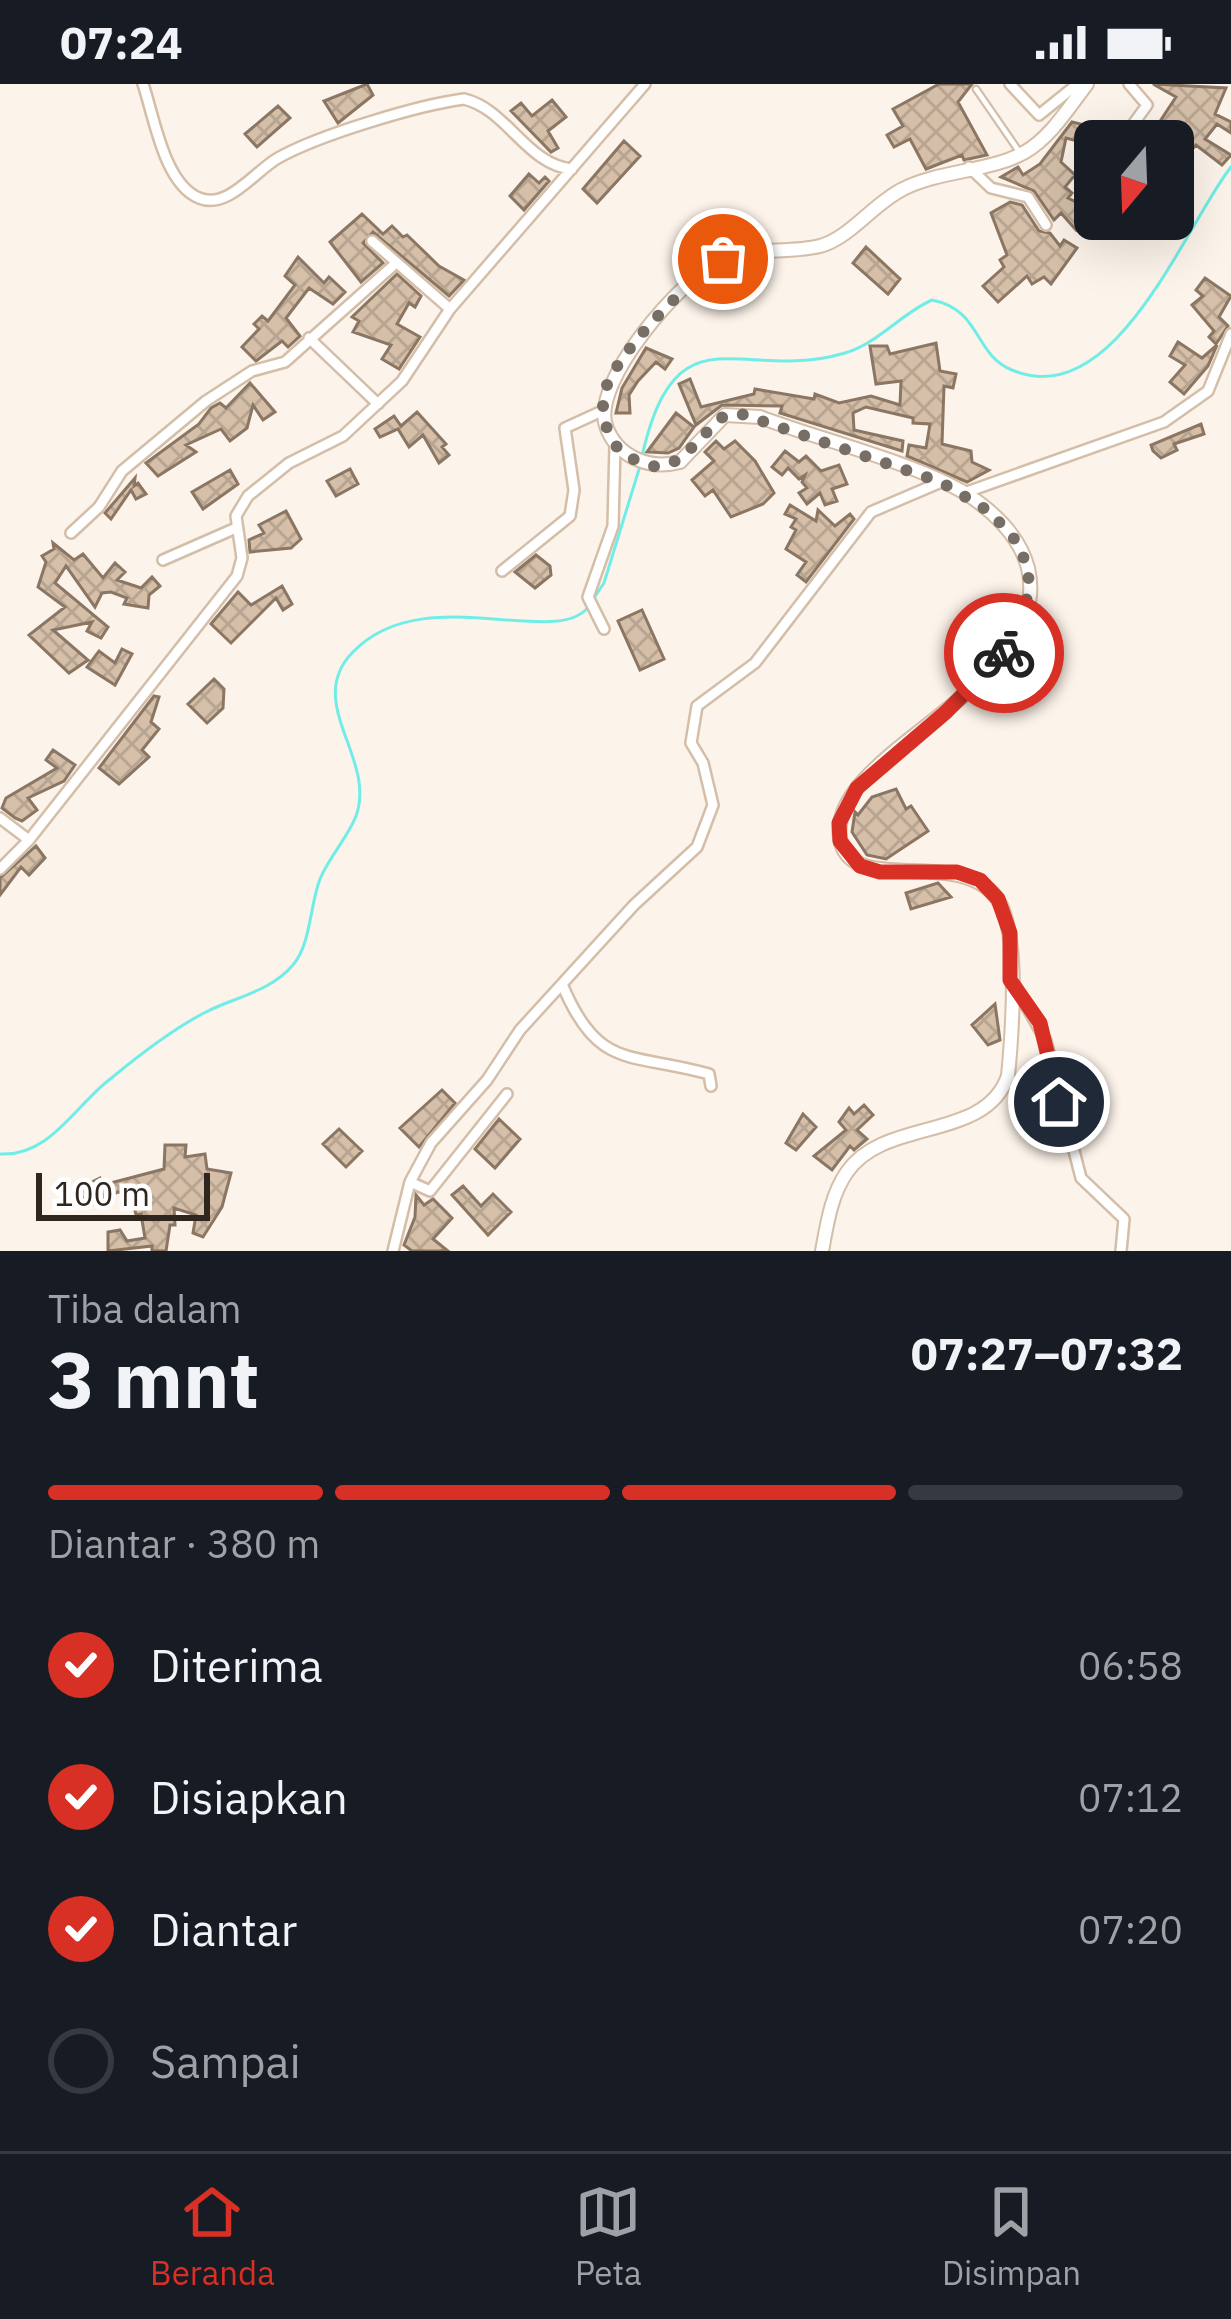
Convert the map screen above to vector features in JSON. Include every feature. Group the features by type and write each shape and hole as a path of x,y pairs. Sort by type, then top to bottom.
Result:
{"street":[{"path":"143,84 171,168 192,195 204,201 230,194 268,164 315,142 464,99 493,112 555,166 572,170"},
{"path":"0,869 29,840 237,576 242,558 236,528 240,506 289,463 343,436 410,371 450,309 645,84"},
{"path":"1029,84 1014,89 1040,115 1075,86 1085,86"},
{"path":"1130,84 1148,105 1137,120"},
{"path":"604,629 588,597 614,526 615,445 602,410 613,373 700,272 723,259 821,245 890,196 969,167 1021,155 1041,141 1085,86"},
{"path":"969,167 991,188 1028,197 1046,225"},
{"path":"372,241 450,309"},
{"path":"71,533 99,507 122,471 206,401 252,371 276,368 370,292 395,264"},
{"path":"964,493 1164,422 1208,391 1231,334"},
{"path":"309,338 378,404"},
{"path":"502,571 565,525 574,490 565,428 602,410"},
{"path":"615,445 650,465 667,465 688,455 725,415 741,414 964,493 1018,543 1029,572 1025,616 1009,648 857,788 839,823 840,841 850,859 880,872 936,868 980,880 1006,917 1010,1053 999,1096 968,1116 891,1139 850,1166 832,1204 822,1251"},
{"path":"393,1251 410,1182 431,1143 562,984 697,847 709,824 712,788 689,731 697,706 755,663 871,512 941,482"},
{"path":"163,560 236,528"},
{"path":"0,818 29,840"},
{"path":"1010,980 1040,1023 1082,1178 1124,1219 1121,1251"},
{"path":"562,984 572,1009 604,1050 710,1074 711,1086"},
{"path":"410,1182 425,1192 432,1189 507,1094"}],"lane":[{"path":"976,89 1021,155"}],"building":[{"path":"367,84 373,95 338,123 324,101"},
{"path":"939,84 972,84 958,102 987,155 964,160 962,155 926,169 910,139 894,147 887,135 903,126 893,109"},
{"path":"1153,84 1226,88 1215,114 1231,122 1231,133 1217,124 1205,139 1231,155 1222,165 1194,147 1194,120 1161,120 1176,97"},
{"path":"552,100 566,117 548,131 558,148 551,152 511,111 521,103 532,116"},
{"path":"278,106 290,118 257,147 245,134"},
{"path":"1074,122 1074,140 1066,138 1061,162 1074,174 1065,187 1074,201 1074,228 1061,213 1054,220 1034,191 1001,177 1018,167 1023,175 1040,164"},
{"path":"624,141 640,156 597,203 583,189"},
{"path":"529,174 539,183 545,177 549,181 524,210 510,196"},
{"path":"1010,202 1022,205 1039,231 1050,233 1060,246 1064,240 1077,248 1051,284 1044,277 1032,284 1027,276 998,302 983,286 1004,267 1000,260 1007,255 991,213"},
{"path":"362,214 383,234 392,226 403,237 407,235 439,266 464,280 449,296 373,232 363,243 383,263 361,282 330,242"},
{"path":"866,247 900,279 888,294 853,263"},
{"path":"298,257 324,283 329,277 345,292 333,304 309,288 286,318 300,336 288,347 282,341 256,361 242,347 259,329 254,324 262,316 268,321 295,285 285,276"},
{"path":"397,274 421,296 415,307 409,303 397,324 420,337 399,369 382,359 391,345 353,332 359,321 352,317"},
{"path":"1205,278 1231,296 1219,317 1228,326 1216,344 1209,337 1214,331 1192,305 1203,296 1196,290"},
{"path":"1178,342 1202,358 1217,345 1208,366 1184,394 1170,382 1185,365 1170,356"},
{"path":"936,343 940,371 956,374 953,388 944,386 942,444 971,451 972,462 989,470 967,482 907,456 909,445 926,448 930,424 913,423 913,418 866,407 853,413 854,430 903,441 902,451 780,413 782,406 722,405 696,425 679,384 690,379 701,407 754,394 755,389 814,399 815,394 839,403 871,396 900,405 901,381 876,384 870,346 887,346 890,354"},
{"path":"646,348 672,359 665,369 656,362 638,381 629,395 630,413 616,413 622,388"},
{"path":"250,383 275,412 263,420 253,405 247,428 230,441 221,429 186,445 196,452 158,476 146,463 199,424 211,408 220,403 226,408"},
{"path":"417,412 446,444 442,447 449,455 439,463 423,435 409,447 398,429 380,437 375,429 394,416 401,426"},
{"path":"676,413 694,427 679,448 647,452"},
{"path":"1201,424 1204,434 1174,444 1177,450 1161,458 1153,451 1151,445"},
{"path":"716,441 724,449 735,441 755,461 774,493 763,504 731,517 713,490 705,496 692,480 714,461 705,452"},
{"path":"785,451 799,462 806,456 821,471 839,465 847,484 832,489 837,501 825,505 820,493 807,504 799,493 807,488 802,482 805,475 799,479 788,468 782,475 772,467"},
{"path":"350,469 358,484 336,496 327,481"},
{"path":"230,470 238,484 203,509 192,492"},
{"path":"135,478 134,486 138,483 146,494 136,499 131,490 111,519 105,513"},
{"path":"790,505 816,521 818,510 835,526 850,514 854,519 806,582 797,575 806,562 786,549 796,530 791,527 796,519 785,514"},
{"path":"286,511 301,539 291,548 250,552 249,540 264,533 259,525"},
{"path":"53,543 74,560 83,554 103,578 115,563 125,572 117,580 141,588 152,577 160,586 149,595 148,608 124,604 127,598 111,592 102,593 95,607 66,566 55,583 108,627 101,638 87,631 92,622 53,630 88,660 69,673 29,635 65,607 38,587 46,562 42,556 54,549"},
{"path":"536,555 550,566 551,575 535,588 515,572"},
{"path":"282,586 292,604 283,610 276,598 231,643 211,624 238,592 251,605"},
{"path":"642,610 664,659 640,670 618,621"},
{"path":"122,649 132,654 115,685 87,667 99,651 115,663"},
{"path":"214,679 224,689 223,708 207,723 188,704"},
{"path":"154,696 159,697 151,722 159,729 142,750 149,757 119,784 99,768"},
{"path":"53,750 75,765 64,781 28,798 37,810 22,821 15,818 2,808 6,798 57,768 46,760"},
{"path":"896,789 906,809 911,806 928,831 886,859 867,855 852,832 855,812 858,815 872,797"},
{"path":"36,846 45,858 29,875 21,867 0,895 0,878"},
{"path":"938,883 951,897 911,909 906,893"},
{"path":"995,1004 1000,1040 988,1045 972,1025"},
{"path":"442,1090 455,1103 419,1147 400,1128"},
{"path":"864,1105 873,1115 857,1130 867,1139 854,1150 850,1146 832,1170 814,1156 846,1130 839,1122 849,1108 854,1114"},
{"path":"803,1114 816,1127 796,1150 786,1143"},
{"path":"499,1119 520,1139 495,1168 475,1149"},
{"path":"339,1129 362,1151 346,1167 323,1144"},
{"path":"165,1145 186,1145 185,1157 205,1154 207,1169 231,1173 222,1207 203,1237 193,1233 196,1215 174,1208 175,1225 170,1225 166,1251 152,1251 152,1246 108,1251 108,1232 120,1230 127,1241 145,1238 131,1193 118,1192 87,1207 78,1189 100,1178 103,1185 164,1169"},
{"path":"463,1186 481,1206 493,1194 511,1212 488,1235 452,1195"},
{"path":"416,1195 424,1205 433,1199 452,1218 433,1239 448,1251 412,1251 404,1245 415,1217"}],"waterway":[{"path":"642,456 656,409 674,380 694,365 717,359 808,360 845,353 932,300 960,313 990,354 1012,370 1049,376 1083,365 1143,307 1231,167"},
{"path":"594,598 604,583 640,466"},
{"path":"0,1154 17,1153 47,1139 156,1043 206,1012 263,988 293,965 303,946 320,879 356,816 360,795 335,692 339,672 352,653 381,631 414,620 548,622 572,618 589,606"}],"way so far":[{"path":"723,259 700,272 613,373 602,410 615,445 650,465 680,462 725,415 741,414 964,493 1008,530 1029,572 1025,616 1004,653"}],"route":[{"path":"1004,653 946,712 857,788 839,823 840,841 860,866 880,872 936,868 957,872 980,880 998,899 1010,933 1010,980 1040,1023 1059,1102"}]}
